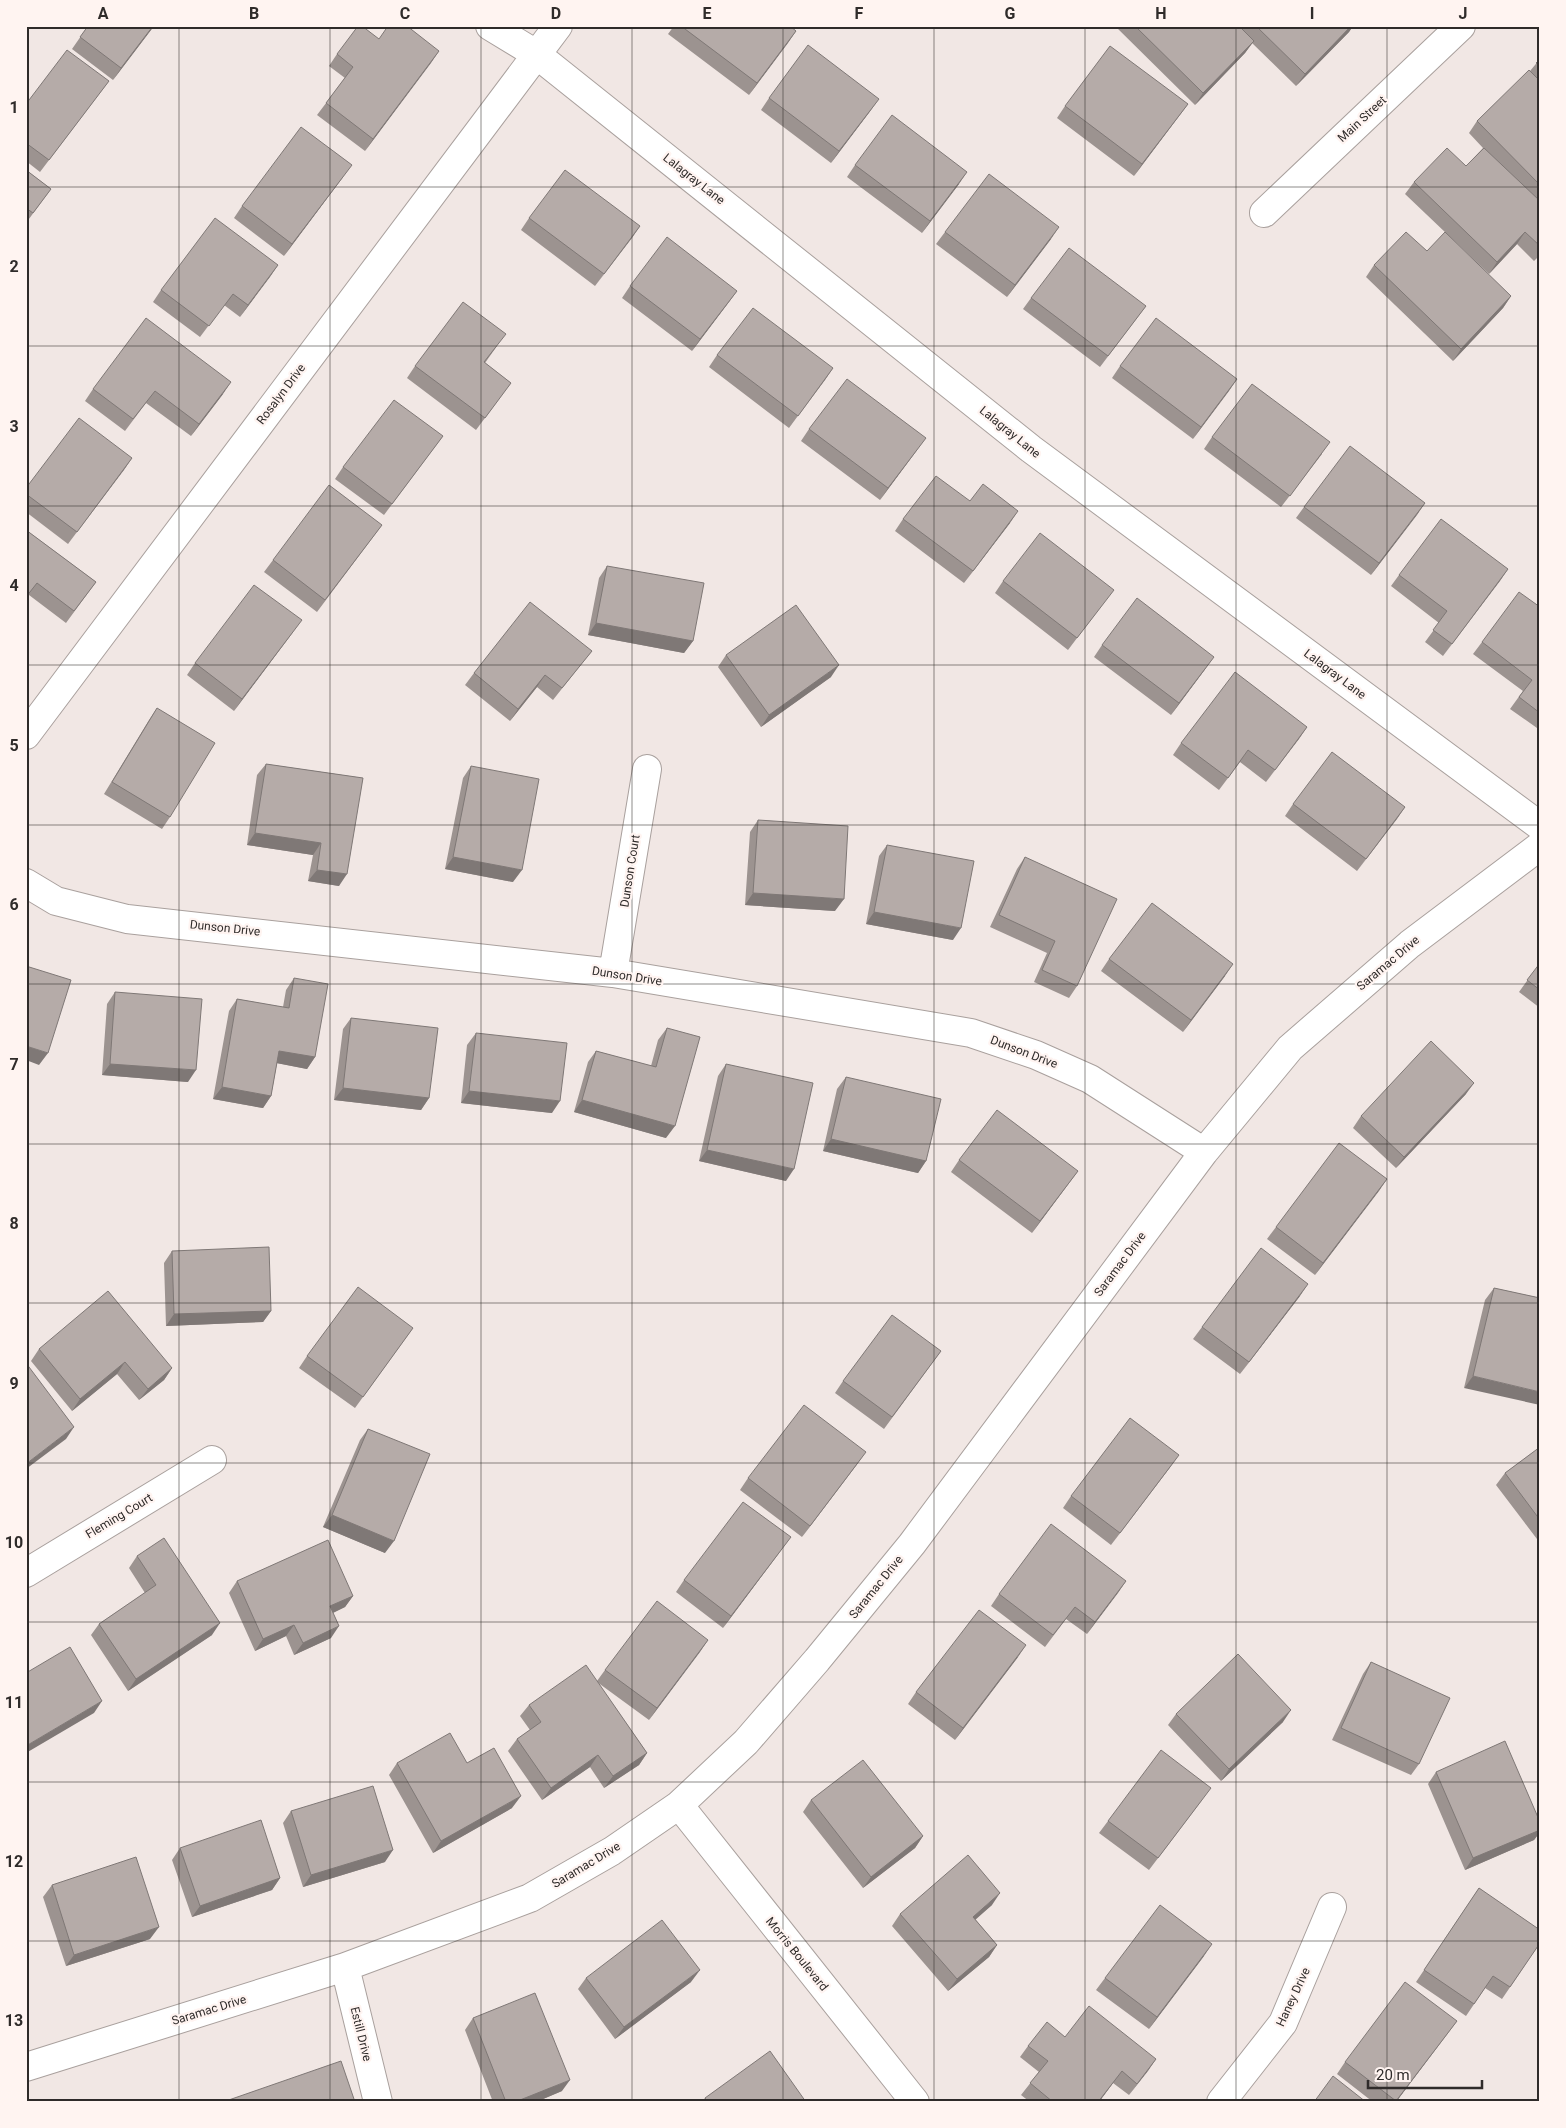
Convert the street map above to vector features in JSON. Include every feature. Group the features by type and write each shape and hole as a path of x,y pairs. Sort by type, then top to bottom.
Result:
{"street":[{"name":"Lalagray Lane","path":"490,26 536,54 1031,449 1540,826"},
{"name":"Rosalyn Drive","path":"26,734 558,26"},
{"name":"Main Street","path":"1264,212 1461,26"},
{"name":"Dunson Court","path":"613,972 647,769"},
{"name":"Saramac Drive","path":"26,2067 345,1967 530,1898 612,1851 679,1805 746,1742 817,1660 912,1544 1204,1152 1290,1048 1410,944 1540,846"},
{"name":"Dunson Drive","path":"26,883 56,902 127,919 613,972 971,1033 1036,1055 1090,1079 1204,1152"},
{"name":"Fleming Court","path":"26,1573 212,1460"},
{"name":"Morris Boulevard","path":"679,1805 915,2102"},
{"name":"Haney Drive","path":"1221,2102 1283,2022 1332,1907"},
{"name":"Estill Drive","path":"345,1967 378,2102"}],"building":[{"path":"88,26 153,26 121,68 80,37"},
{"path":"358,26 362,26 379,39 388,26 407,26 439,51 373,139 326,103 353,67 337,54"},
{"path":"681,26 790,26 796,31 757,83"},
{"path":"1135,26 1239,26 1254,41 1203,93"},
{"path":"1256,26 1351,26 1305,74"},
{"path":"808,45 879,99 839,151 769,98"},
{"path":"1110,46 1188,104 1142,164 1065,106"},
{"path":"67,50 109,81 49,160 26,143 26,104"},
{"path":"1529,70 1540,81 1540,185 1477,121"},
{"path":"892,115 967,172 930,221 855,165"},
{"path":"301,127 352,165 292,244 242,206"},
{"path":"1447,148 1466,166 1484,148 1540,201 1540,246 1525,232 1497,262 1414,182"},
{"path":"26,170 51,189 33,213 26,208"},
{"path":"565,170 640,226 604,274 529,218"},
{"path":"989,174 1059,227 1015,285 945,232"},
{"path":"215,218 278,265 248,305 233,294 209,326 161,290"},
{"path":"1406,232 1427,251 1445,232 1511,296 1461,349 1374,265"},
{"path":"667,237 737,291 700,339 630,286"},
{"path":"1069,248 1146,306 1108,356 1031,298"},
{"path":"463,302 506,334 484,362 511,383 485,418 415,366"},
{"path":"753,308 833,368 798,416 717,355"},
{"path":"146,318 231,382 199,424 155,391 133,419 93,389"},
{"path":"1156,318 1237,379 1201,427 1120,366"},
{"path":"847,379 926,438 888,488 809,429"},
{"path":"1252,384 1330,442 1290,496 1212,437"},
{"path":"394,400 443,436 392,504 343,467"},
{"path":"79,418 132,458 77,532 26,494 26,488"},
{"path":"1350,446 1425,503 1379,563 1304,507"},
{"path":"936,476 970,501 983,484 1018,511 973,571 903,519"},
{"path":"329,485 382,525 325,600 273,560"},
{"path":"1441,519 1508,569 1452,644 1433,630 1447,611 1399,575"},
{"path":"26,530 96,582 74,611 37,583 26,597"},
{"path":"1040,533 1114,590 1077,638 1003,581"},
{"path":"607,566 704,583 693,641 596,623"},
{"path":"254,585 302,620 242,699 195,663"},
{"path":"1519,592 1540,607 1540,713 1519,697 1532,680 1482,642"},
{"path":"1137,598 1214,657 1179,703 1102,645"},
{"path":"530,602 592,651 562,688 545,675 518,709 474,673"},
{"path":"796,605 839,665 769,715 726,655"},
{"path":"1235,672 1307,727 1275,770 1248,750 1228,778 1181,743"},
{"path":"157,708 215,743 170,817 112,782"},
{"path":"1332,752 1405,807 1366,859 1293,804"},
{"path":"266,764 363,778 347,874 317,870 321,843 255,833"},
{"path":"471,766 539,779 522,870 453,857"},
{"path":"758,820 848,826 844,899 753,893"},
{"path":"887,845 974,861 961,928 874,912"},
{"path":"1025,857 1117,899 1077,986 1042,970 1055,941 999,915"},
{"path":"1152,903 1233,964 1191,1020 1109,959"},
{"path":"1540,963 1540,990 1527,980"},
{"path":"26,966 71,980 48,1053 26,1046"},
{"path":"294,978 328,984 315,1057 279,1051 271,1096 222,1087 237,999 289,1008"},
{"path":"115,992 202,999 196,1070 110,1064"},
{"path":"351,1018 438,1028 429,1098 343,1088"},
{"path":"667,1028 700,1037 675,1126 582,1100 596,1051 656,1067"},
{"path":"476,1033 567,1043 560,1101 469,1091"},
{"path":"1431,1041 1474,1083 1404,1157 1361,1116"},
{"path":"726,1064 813,1083 794,1169 707,1150"},
{"path":"846,1077 941,1099 926,1161 831,1139"},
{"path":"997,1110 1078,1171 1040,1221 959,1160"},
{"path":"1339,1143 1387,1179 1323,1263 1276,1227"},
{"path":"269,1247 271,1311 174,1314 172,1251"},
{"path":"1261,1248 1308,1284 1249,1362 1202,1327"},
{"path":"358,1287 413,1328 363,1397 307,1356"},
{"path":"1494,1288 1540,1298 1540,1392 1473,1376"},
{"path":"108,1291 172,1368 148,1389 125,1362 80,1399 39,1349"},
{"path":"892,1315 941,1351 892,1417 843,1381"},
{"path":"26,1363 74,1427 26,1464"},
{"path":"804,1405 866,1452 810,1526 748,1478"},
{"path":"1130,1418 1179,1455 1120,1533 1071,1496"},
{"path":"368,1429 430,1454 394,1541 332,1515"},
{"path":"1540,1447 1540,1520 1505,1473"},
{"path":"743,1502 791,1537 731,1616 684,1580"},
{"path":"1051,1524 1126,1581 1095,1622 1075,1607 1053,1635 999,1594"},
{"path":"164,1538 220,1623 136,1679 99,1624 156,1585 137,1556"},
{"path":"328,1540 353,1596 330,1606 339,1626 303,1643 294,1625 263,1639 237,1581"},
{"path":"657,1601 708,1640 657,1708 605,1670"},
{"path":"979,1610 1026,1645 963,1728 916,1692"},
{"path":"70,1647 102,1701 26,1746 26,1673"},
{"path":"1238,1654 1291,1710 1229,1769 1176,1714"},
{"path":"1371,1662 1450,1698 1419,1764 1341,1728"},
{"path":"586,1665 647,1753 613,1776 598,1755 551,1788 517,1739 541,1722 529,1705"},
{"path":"450,1733 467,1763 494,1748 521,1796 441,1841 397,1763"},
{"path":"1505,1741 1540,1822 1540,1830 1473,1858 1436,1772"},
{"path":"1161,1750 1211,1788 1158,1858 1108,1821"},
{"path":"863,1760 923,1836 871,1877 811,1800"},
{"path":"373,1786 393,1850 311,1875 291,1811"},
{"path":"261,1820 280,1878 200,1906 180,1848"},
{"path":"968,1855 1000,1893 973,1917 997,1945 957,1979 900,1914"},
{"path":"136,1857 159,1927 74,1955 52,1885"},
{"path":"1479,1888 1540,1930 1540,1943 1510,1987 1493,1976 1474,2004 1424,1970"},
{"path":"1160,1905 1212,1944 1157,2017 1105,1978"},
{"path":"662,1920 700,1970 624,2027 586,1978"},
{"path":"1405,1982 1457,2021 1396,2101 1345,2062"},
{"path":"535,1993 570,2080 515,2102 506,2102 473,2018"},
{"path":"1089,2006 1156,2059 1137,2084 1122,2071 1098,2102 1053,2102 1030,2083 1048,2061 1028,2046 1047,2022 1065,2037"},
{"path":"770,2051 806,2102 708,2102 705,2098"},
{"path":"341,2061 355,2102 223,2102"},
{"path":"1333,2076 1366,2102 1314,2102"}]}
